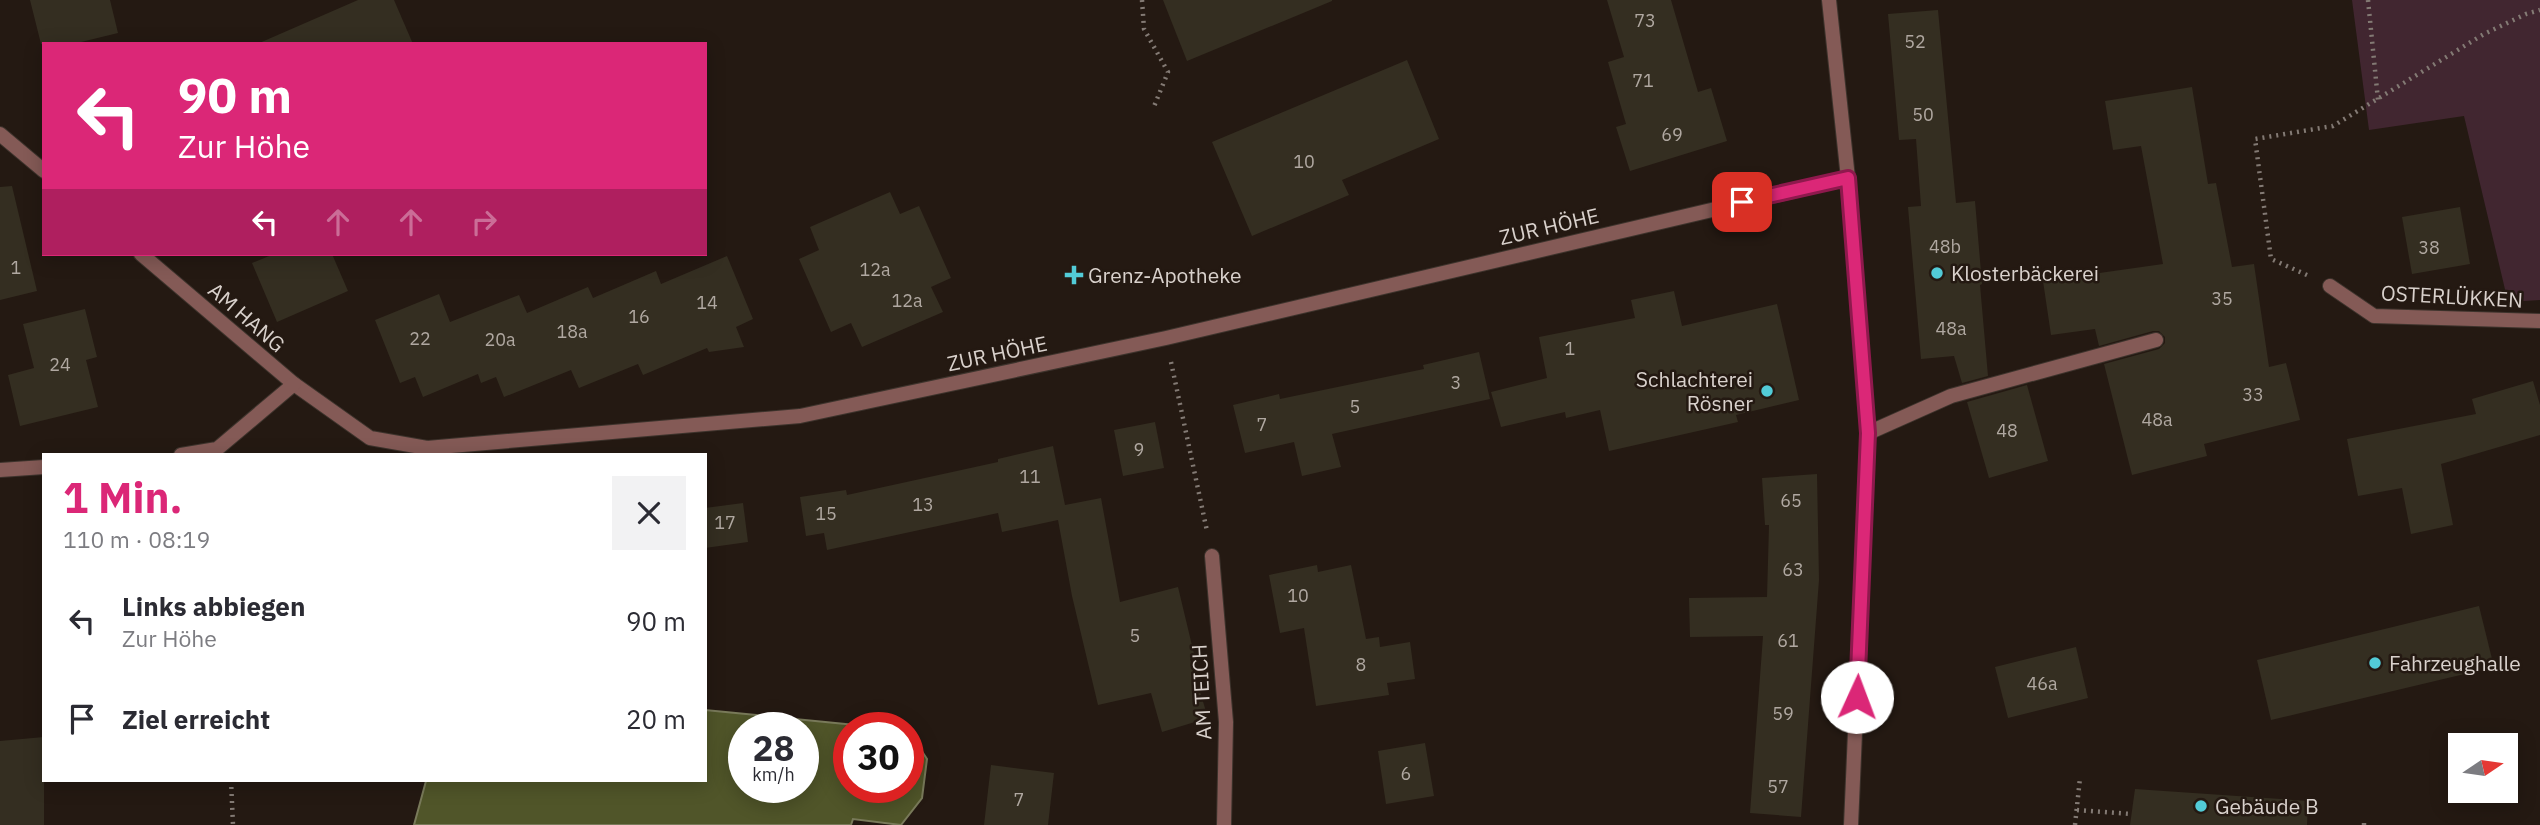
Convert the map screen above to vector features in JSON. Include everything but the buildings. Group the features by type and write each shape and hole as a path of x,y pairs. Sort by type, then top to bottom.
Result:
{"street":[{"path":"1829,0 1848,178 1868,433 1851,825"},
{"path":"0,134 42,169"},
{"name":"ZUR HÖHE","path":"294,384 370,438 427,449 800,416 1166,338 1848,178"},
{"name":"AM HANG","path":"143,256 294,384"},
{"name":"OSTERLÜKKEN","path":"2330,286 2374,316 2540,321"},
{"path":"1868,433 1951,396 2156,340"},
{"path":"193,453 217,449 294,384"},
{"path":"0,470 42,467"},
{"name":"AM TEICH","path":"1212,556 1226,722 1224,825"}],"path":[{"path":"1142,0 1144,29 1168,72 1153,109"},
{"path":"2368,0 2378,100"},
{"path":"2330,286 2271,259 2255,139 2333,126 2484,34 2540,10"},
{"path":"1166,338 1212,556"},
{"path":"2075,825 2080,778"},
{"path":"231,782 233,825"},
{"path":"2077,810 2131,814"}],"shaded area":[{"path":"2352,0 2540,0 2540,300 2508,302 2464,116 2369,130"},
{"path":"707,710 728,712 728,803 819,803 819,721 833,723 833,803 918,803 901,825 853,819 851,825 414,825 426,782 707,782"},
{"path":"924,754 927,759 924,782"}],"place":[{"name":"Klosterbäckerei","path":"1937,273"},
{"name":"Grenz-Apotheke","path":"1074,275"},
{"name":"Schlachterei Rösner","path":"1767,391"},
{"name":"Fahrzeughalle","path":"2375,663"},
{"name":"Gebäude B","path":"2201,806"}],"route":[{"path":"1742,202 1848,178 1868,433 1857,697"}]}
